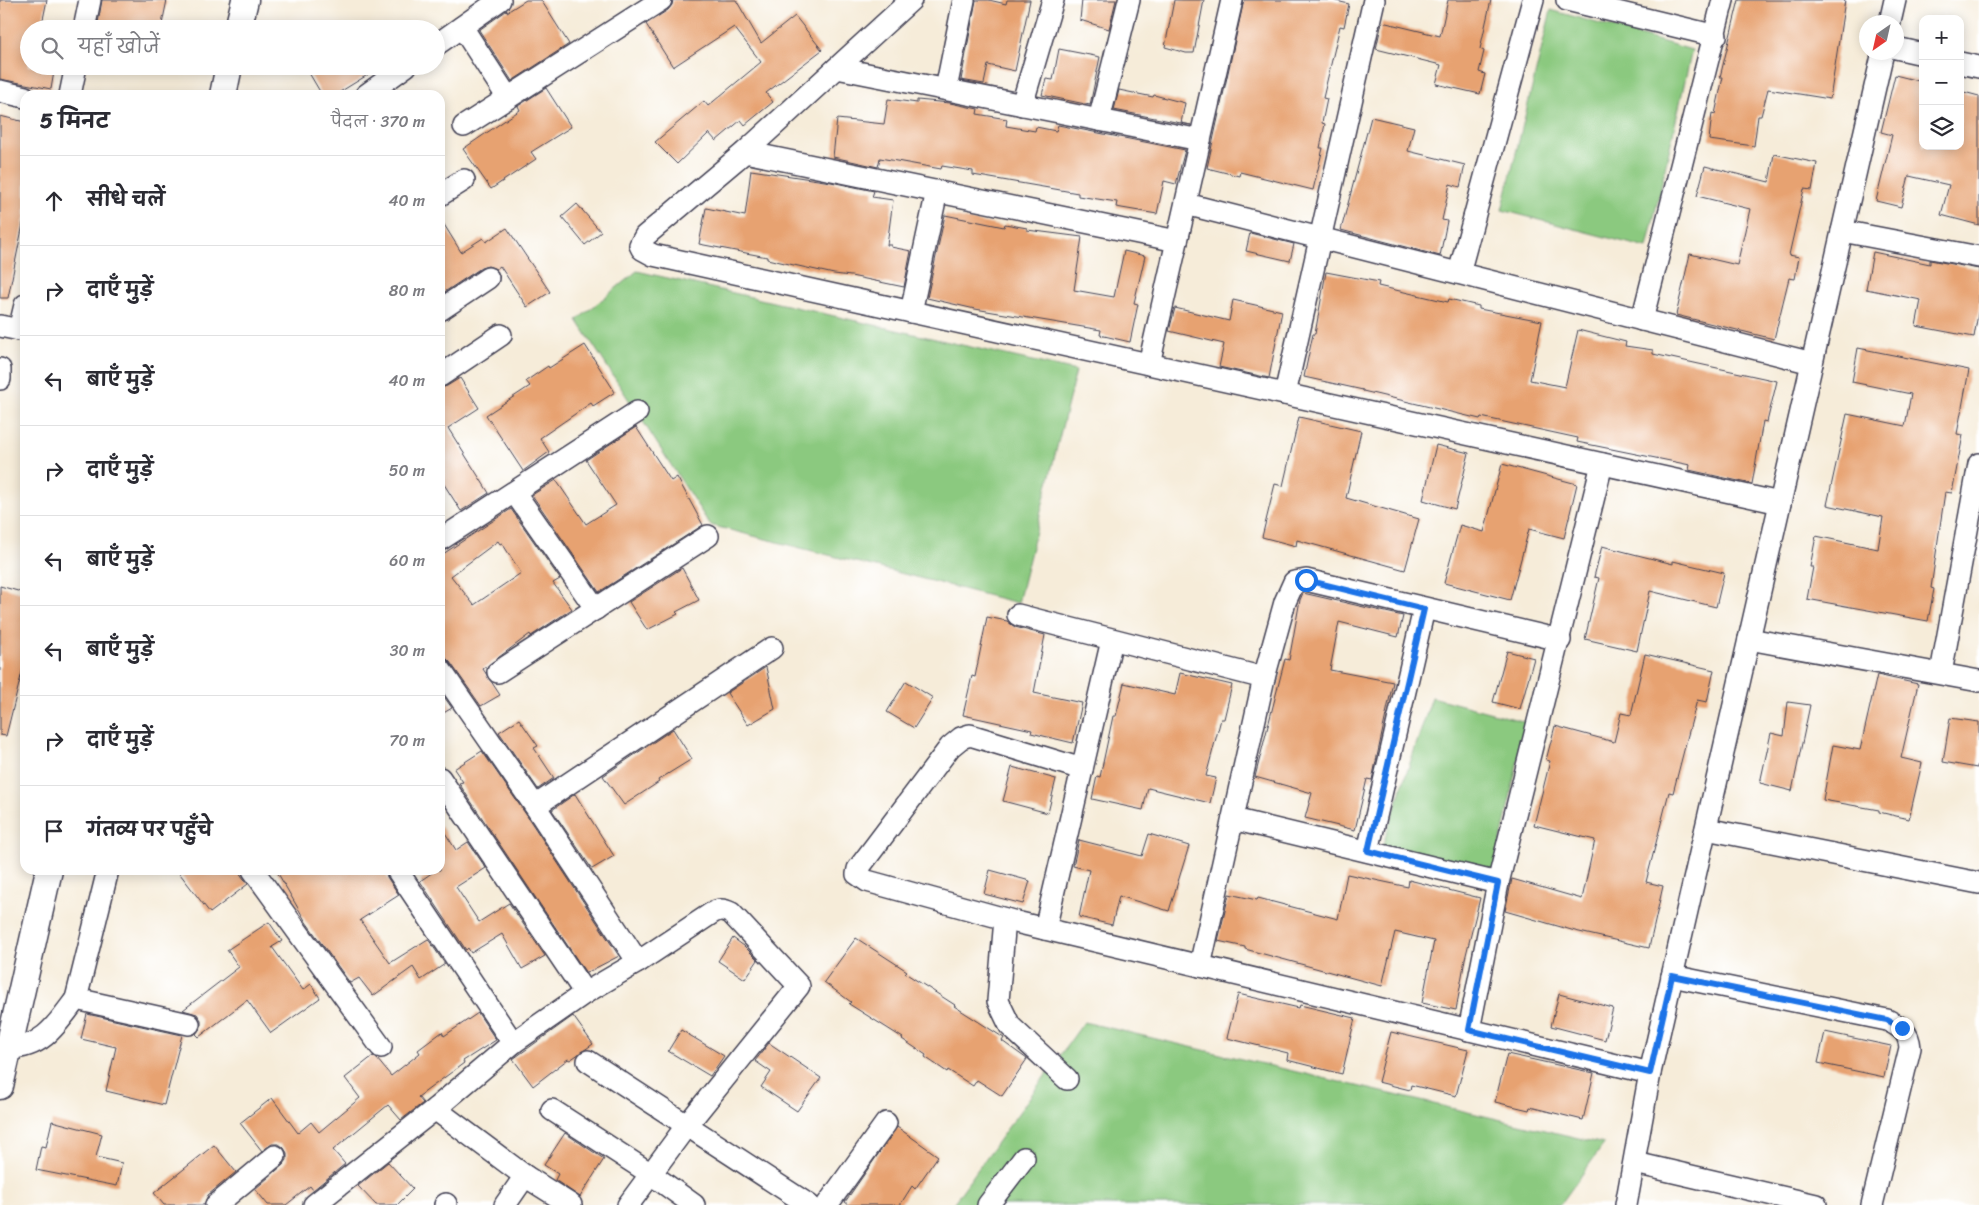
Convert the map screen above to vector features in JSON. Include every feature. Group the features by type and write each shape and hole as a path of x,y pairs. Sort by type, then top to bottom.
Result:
{"street":[{"path":"86,20 90,0"},
{"path":"240,20 245,0"},
{"path":"445,38 500,0"},
{"path":"464,126 661,0"},
{"path":"911,0 745,152 645,236 640,245 642,249 653,255 1780,503"},
{"path":"946,89 964,0"},
{"path":"1022,105 1053,0"},
{"path":"1099,120 1129,0"},
{"path":"1149,364 1232,0"},
{"path":"1285,394 1374,0"},
{"path":"1459,274 1533,0"},
{"path":"1567,0 1716,36"},
{"path":"1642,320 1724,0"},
{"path":"1892,15 1895,0"},
{"path":"462,26 508,98"},
{"path":"1904,50 1919,53"},
{"path":"1626,1205 1650,1073 1881,60"},
{"path":"1964,64 1979,67"},
{"path":"837,68 1200,140"},
{"path":"71,90 74,75"},
{"path":"224,90 228,75"},
{"path":"373,90 394,75"},
{"path":"0,91 20,95"},
{"path":"745,152 1177,241"},
{"path":"445,192 464,180"},
{"path":"911,312 937,191"},
{"path":"1186,204 1812,363"},
{"path":"1842,231 1979,257"},
{"path":"445,307 488,278"},
{"path":"15,329 20,317"},
{"path":"445,373 501,335"},
{"path":"0,369 0,378"},
{"path":"445,537 637,412"},
{"path":"1469,1030 1498,883 1560,640 1602,464"},
{"path":"1941,673 1979,464"},
{"path":"515,493 596,609"},
{"path":"498,672 708,536"},
{"path":"1200,966 1264,678 1285,602 1294,582 1306,580 1560,640"},
{"path":"1368,851 1424,609"},
{"path":"1018,614 1264,678"},
{"path":"1749,639 1979,681"},
{"path":"1045,929 1112,640"},
{"path":"535,806 772,648"},
{"path":"445,676 535,806 638,962"},
{"path":"1082,768 970,735 961,738 950,746 858,869 857,874 866,881 1045,929 1650,1073"},
{"path":"445,785 585,993"},
{"path":"1233,819 1498,883"},
{"path":"1706,829 1979,883"},
{"path":"0,1086 48,875"},
{"path":"9,1048 21,1048 36,1043 52,1030 76,999 107,875"},
{"path":"257,875 381,1047"},
{"path":"400,875 513,1043"},
{"path":"314,1205 435,1109 513,1043 585,993 638,962 718,909 724,910 731,913 799,986 687,1125 628,1205"},
{"path":"1006,919 998,1001 1010,1026 1067,1079"},
{"path":"1672,976 1887,1020 1902,1028 1909,1039 1910,1048 1872,1205"},
{"path":"76,999 189,1024"},
{"path":"588,1060 809,1205"},
{"path":"435,1109 525,1176 571,1205"},
{"path":"552,1110 651,1174 694,1205"},
{"path":"827,1205 886,1122"},
{"path":"216,1205 275,1156"},
{"path":"988,1205 1024,1158"},
{"path":"1635,1163 1816,1205"},
{"path":"505,1205 525,1176"}],"green space":[{"path":"1551,10 1692,50 1647,248 1502,210"},
{"path":"637,271 1076,371 1018,603 710,525 577,320"},
{"path":"1432,697 1526,722 1494,874 1382,847"},
{"path":"1084,1022 1604,1144 1560,1205 952,1205"}],"building":[{"path":"0,0 47,0 43,20 20,20 20,75 53,75 51,89 0,79"},
{"path":"102,0 167,0 163,20 99,20"},
{"path":"526,0 541,0 569,44 512,81 479,30"},
{"path":"673,0 736,0 761,43 795,16 822,50 766,93 773,102 745,125 741,120 716,141 709,133 677,164 655,142 704,101 708,106 761,62 734,27 673,67 646,24 668,10"},
{"path":"976,0 989,0 1006,4 1007,0 1030,0 1015,71 988,65 984,84 961,80"},
{"path":"1082,0 1116,0 1109,29 1080,20"},
{"path":"1174,0 1204,0 1194,53 1186,53 1165,47"},
{"path":"1244,0 1332,0 1349,4 1344,27 1340,26 1323,98 1327,99 1322,123 1325,124 1320,148 1323,148 1313,190 1240,172 1239,176 1207,168"},
{"path":"1448,0 1491,0 1480,49 1484,51 1479,72 1485,74 1480,94 1436,84 1441,65 1376,49 1382,22 1440,36"},
{"path":"1739,0 1845,0 1830,99 1768,89 1761,116 1758,116 1754,146 1709,140 1712,113 1715,114 1723,77 1720,77"},
{"path":"1059,49 1100,57 1090,105 1042,95 1046,79 1053,80"},
{"path":"310,75 367,75 343,90 319,90"},
{"path":"1895,75 1919,81 1919,150 1964,150 1964,92 1979,96 1979,225 1941,215 1949,185 1909,176 1901,207 1876,201 1892,135 1881,132"},
{"path":"546,88 571,127 531,152 536,159 491,189 463,149 520,110 518,106"},
{"path":"1119,90 1153,97 1154,95 1185,103 1181,123 1191,125 1114,110"},
{"path":"888,99 917,103 917,100 950,103 978,109 977,114 1007,119 1006,126 1035,131 1036,127 1056,131 1058,125 1185,150 1176,184 1164,181 1157,214 1116,207 1117,202 1078,196 1078,193 973,175 973,171 942,166 941,169 880,158 878,167 833,157 837,119 884,124"},
{"path":"0,116 20,121 20,239 8,298 0,298"},
{"path":"1371,117 1414,127 1408,151 1465,165 1460,187 1450,184 1442,220 1447,221 1440,256 1341,230"},
{"path":"1774,154 1817,163 1812,190 1804,189 1789,255 1799,257 1795,279 1789,278 1774,339 1676,315 1690,254 1737,265 1750,209 1697,196 1705,166 1769,182"},
{"path":"751,170 831,182 874,191 872,197 893,200 887,245 911,251 904,287 834,274 767,259 767,257 699,244 706,208 745,216"},
{"path":"577,204 601,232 585,245 562,217"},
{"path":"945,215 1004,227 1005,224 1027,228 1027,230 1082,237 1074,290 1114,297 1124,251 1145,256 1134,303 1138,304 1130,342 1100,335 1101,330 975,309 927,298"},
{"path":"445,226 461,252 483,238 486,242 507,228 550,292 527,307 500,266 496,269 488,266 481,268 445,292"},
{"path":"1250,233 1294,244 1290,261 1246,251"},
{"path":"1873,252 1930,264 1930,260 1979,269 1979,308 1974,337 1916,326 1921,300 1866,289"},
{"path":"1326,272 1379,282 1378,286 1448,302 1449,299 1479,306 1479,309 1542,321 1530,380 1565,387 1578,330 1626,342 1625,346 1653,350 1653,354 1777,381 1767,422 1763,421 1752,484 1689,470 1690,465 1577,442 1578,438 1481,417 1480,419 1304,377 1313,334 1315,334"},
{"path":"1233,300 1282,311 1269,378 1219,367 1224,344 1169,331 1175,308 1229,321"},
{"path":"585,345 615,392 593,406 591,403 540,438 549,452 523,471 486,415 530,386 526,381"},
{"path":"1858,348 1969,370 1957,434 1963,435 1952,493 1945,492 1931,588 1934,589 1928,621 1807,599 1813,567 1810,567 1816,536 1878,549 1883,517 1827,505 1847,414 1905,426 1911,394 1852,382"},
{"path":"460,378 479,408 448,428 489,493 461,511 445,486 445,387"},
{"path":"1299,417 1361,431 1346,498 1419,519 1405,570 1297,540 1296,546 1262,537 1275,484 1283,486"},
{"path":"636,427 671,481 677,477 703,525 599,592 532,495 556,480 586,524 616,505 586,460"},
{"path":"1436,445 1469,453 1455,509 1423,500"},
{"path":"1502,464 1577,484 1564,538 1529,529 1510,600 1444,583 1460,525 1484,532"},
{"path":"511,509 560,579 553,583 572,609 531,636 530,634 483,669 500,695 481,706 446,658 445,553","holes":["498,541 500,544 502,543 521,573 474,605 451,576"]},
{"path":"1602,546 1673,564 1673,561 1724,573 1716,607 1650,591 1637,651 1585,639 1599,578 1594,577"},
{"path":"682,568 699,600 676,612 678,614 647,630 629,602"},
{"path":"0,586 20,592 20,680 6,736 0,735"},
{"path":"1303,593 1403,616 1398,637 1339,622 1330,670 1393,682 1372,780 1367,779 1355,830 1305,818 1312,793 1255,777 1285,659 1289,660 1300,600"},
{"path":"987,617 1007,621 1015,627 1045,635 1034,693 1082,703 1073,743 1031,733 1032,730 963,715 972,676 975,677"},
{"path":"1507,651 1534,658 1520,709 1493,702"},
{"path":"1645,654 1714,670 1707,702 1697,700 1673,793 1669,792 1646,882 1663,886 1649,948 1575,931 1505,911 1512,879 1582,899 1595,840 1534,825 1550,761 1546,760 1555,726 1614,742 1621,713 1631,715"},
{"path":"766,667 775,709 748,725 727,693"},
{"path":"1180,673 1232,685 1224,719 1221,719 1206,776 1216,778 1210,803 1148,788 1143,810 1092,799 1097,776 1100,777 1113,716 1116,716 1124,683 1175,695"},
{"path":"1877,675 1918,684 1901,758 1922,763 1909,819 1879,812 1879,810 1823,800 1833,745 1860,750"},
{"path":"906,681 933,698 914,728 887,712"},
{"path":"445,698 452,708 445,712"},
{"path":"1788,702 1810,705 1792,791 1760,783 1771,733 1784,736"},
{"path":"1950,718 1979,722 1977,768 1943,762"},
{"path":"519,719 538,746 534,748 554,778 538,789 499,732"},
{"path":"673,729 692,759 658,780 659,782 624,805 603,776"},
{"path":"482,751 619,956 586,973 464,791 459,783 463,782 454,769"},
{"path":"1012,767 1056,779 1048,813 1003,801"},
{"path":"575,794 614,856 592,869 552,810"},
{"path":"445,833 456,850 468,842 486,868 456,887 479,922 509,903 545,956 522,969 502,934 471,953 468,948 466,950 420,881 429,875 445,875"},
{"path":"1149,834 1189,846 1169,911 1119,896 1112,925 1079,917 1089,870 1073,866 1079,840 1142,856"},
{"path":"990,870 1030,881 1023,904 984,894"},
{"path":"1347,874 1408,887 1409,880 1480,898 1465,959 1456,1010 1422,1003 1434,941 1395,932 1382,986 1218,941 1229,894 1257,900 1258,898 1338,919"},
{"path":"181,875 241,875 248,884 210,913"},
{"path":"279,875 386,875 399,895 360,920 390,963 428,939 445,964 421,980 413,967 373,996 359,978 350,983 306,922"},
{"path":"269,922 282,941 272,947 303,990 311,984 320,998 271,1033 247,1000 199,1037 196,1034 201,1027 201,1020 197,1014 183,1010 239,967 227,950"},
{"path":"733,938 758,960 745,979 718,961"},
{"path":"856,938 907,971 905,973 1004,1038 1002,1041 1027,1059 1002,1096 977,1080 973,1086 948,1070 947,1072 925,1057 926,1055 903,1038 849,1004 851,1002 824,982"},
{"path":"1238,994 1299,1008 1300,1005 1355,1018 1342,1074 1287,1060 1288,1053 1227,1038"},
{"path":"1559,994 1613,1008 1605,1040 1551,1026"},
{"path":"478,1013 496,1040 463,1061 464,1063 418,1097 423,1103 401,1120 388,1105 333,1150 345,1164 313,1190 310,1186 286,1205 268,1205 255,1189 283,1165 287,1160 287,1153 279,1144 272,1144 262,1151 240,1123 272,1098 298,1133 311,1122 319,1132 360,1098 345,1078 373,1056 391,1076 420,1053 418,1050 442,1032 444,1036"},
{"path":"87,1014 182,1035 164,1105 106,1091 116,1047 81,1039"},
{"path":"573,1016 593,1044 570,1060 568,1059 533,1086 513,1059"},
{"path":"681,1030 724,1056 710,1076 668,1051"},
{"path":"1391,1032 1468,1050 1456,1096 1411,1085 1410,1090 1378,1082"},
{"path":"1825,1032 1891,1046 1884,1077 1818,1063"},
{"path":"769,1043 821,1078 797,1111 761,1087 771,1072 755,1061"},
{"path":"1507,1054 1594,1073 1583,1120 1530,1107 1529,1110 1495,1102"},
{"path":"52,1121 102,1134 96,1157 122,1163 117,1186 36,1170 41,1146 46,1147"},
{"path":"897,1127 938,1156 915,1189 912,1186 900,1205 849,1205 845,1202"},
{"path":"565,1133 604,1159 580,1197 555,1180 558,1174 544,1165"},
{"path":"214,1145 236,1172 208,1195 204,1205 164,1205 154,1193"},
{"path":"388,1162 413,1189 397,1205 376,1205 358,1186"}],"route":[{"path":"1306,580 1424,609 1368,851 1498,883 1469,1030 1650,1073 1672,976 1887,1020 1902,1028"}]}
